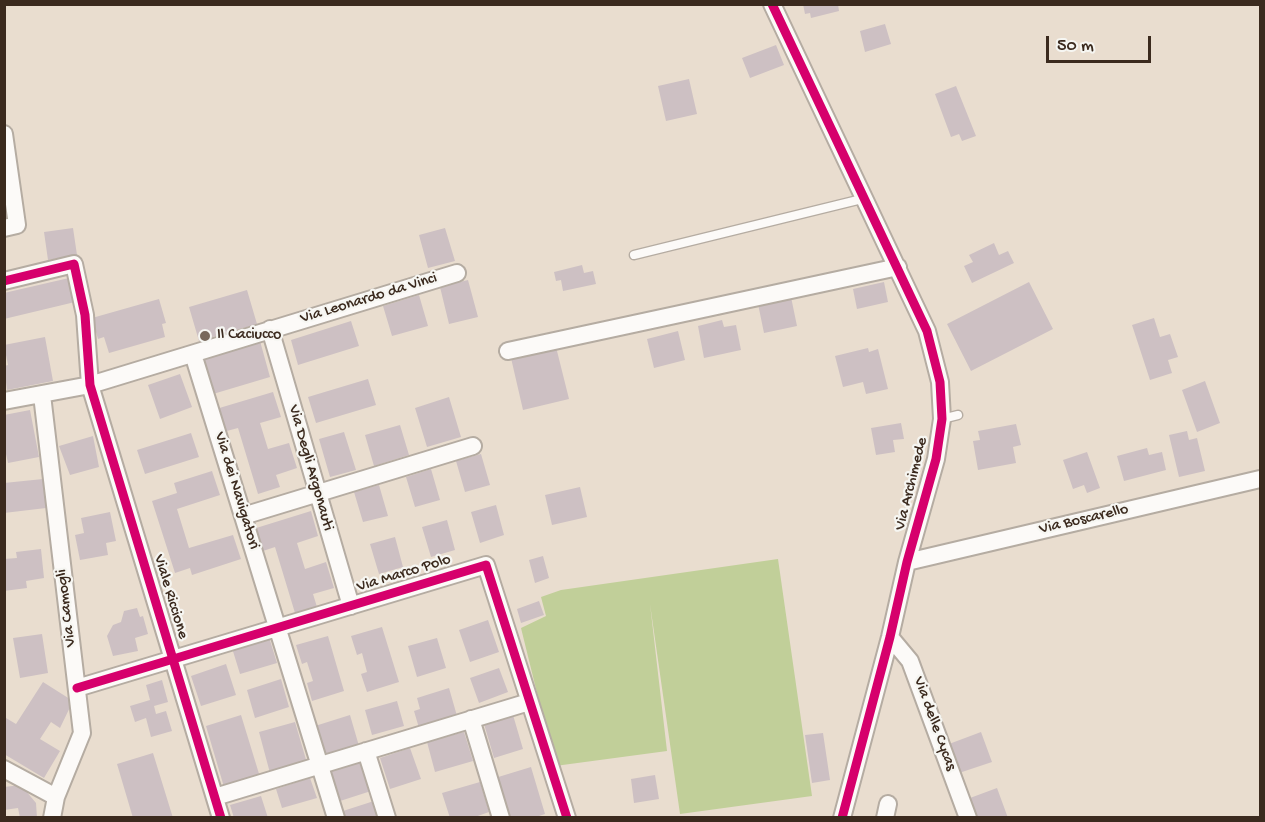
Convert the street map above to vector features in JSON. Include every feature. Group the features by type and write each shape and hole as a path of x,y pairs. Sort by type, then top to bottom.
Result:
{"street":[{"name":"Via Archimede","path":"772,4 866,198 927,331 950,417 907,561 890,637 842,818"},
{"path":"4,228 17,225 5,144"},
{"name":"Viale Riccione","path":"4,281 74,264 85,315 90,385 221,818"},
{"path":"508,351 898,267"},
{"name":"Via Leonardo da Vinci","path":"4,401 90,385 457,273"},
{"name":"Via Degli Argonauti","path":"270,329 316,493 351,606"},
{"name":"Via dei Navigatori","path":"193,354 336,818"},
{"name":"Via Camogli","path":"42,394 82,733 56,797 52,818"},
{"path":"243,516 473,446"},
{"name":"Via Boscarello","path":"907,561 1260,479"},
{"name":"Via Marco Polo","path":"77,688 486,565 567,818"},
{"name":"Via delle Cycas","path":"890,637 910,660 968,818"},
{"path":"215,797 529,702"},
{"path":"471,719 501,818"},
{"path":"366,751 387,818"},
{"path":"4,769 56,797"}],"lane":[{"path":"634,255 866,198"}],"green space":[{"path":"778,559 812,796 680,814 650,604 667,751 555,766 521,628 546,616 541,597 561,590"}],"building":[{"path":"803,4 838,4 839,11 811,18 810,13 805,14"},
{"path":"885,24 891,44 865,52 860,31"},
{"path":"776,45 784,65 750,78 742,58"},
{"path":"689,79 697,114 666,121 658,86"},
{"path":"956,86 976,136 962,141 959,134 951,137 935,94"},
{"path":"73,228 77,255 48,260 44,232"},
{"path":"445,228 455,261 428,268 419,235"},
{"path":"994,243 999,255 1008,251 1014,263 972,283 964,266 973,262 969,255"},
{"path":"582,265 584,273 593,271 596,284 563,291 561,280 556,281 554,272"},
{"path":"69,278 75,302 4,319 4,293"},
{"path":"468,280 478,317 449,324 440,287"},
{"path":"884,282 888,302 857,309 853,289"},
{"path":"1029,282 1053,329 971,371 947,324"},
{"path":"247,290 257,324 199,341 189,307"},
{"path":"419,295 428,326 392,336 383,306"},
{"path":"791,297 797,326 764,333 758,304"},
{"path":"159,299 166,323 162,324 165,337 109,353 104,337 98,339 92,318"},
{"path":"1154,318 1160,337 1170,334 1178,357 1168,360 1172,373 1150,380 1132,325"},
{"path":"722,320 724,327 736,325 741,350 704,358 698,326"},
{"path":"351,321 359,346 298,365 291,340"},
{"path":"678,331 685,360 654,368 647,339"},
{"path":"45,337 53,381 7,390 4,366 8,365 4,345"},
{"path":"260,341 270,377 213,394 202,358"},
{"path":"556,347 569,399 523,410 511,358"},
{"path":"868,348 869,352 878,349 888,389 866,394 863,382 843,387 835,356"},
{"path":"180,374 192,407 160,419 148,385"},
{"path":"368,379 376,405 316,423 308,397"},
{"path":"1205,381 1220,423 1197,432 1182,390"},
{"path":"273,392 281,417 260,423 268,449 289,443 297,468 276,475 280,487 258,494 238,428 223,432 216,409"},
{"path":"449,397 461,437 427,447 415,408"},
{"path":"30,410 39,457 8,463 4,445 4,415"},
{"path":"901,423 904,439 893,440 895,452 876,455 871,428"},
{"path":"1016,424 1021,445 1013,447 1016,463 978,470 973,441 980,440 978,431"},
{"path":"400,425 409,455 374,466 365,435"},
{"path":"1187,431 1189,440 1197,438 1205,471 1179,477 1169,435"},
{"path":"344,432 356,470 330,477 319,439"},
{"path":"191,433 199,457 145,474 137,450"},
{"path":"93,436 99,467 70,475 59,446"},
{"path":"1147,448 1149,455 1162,452 1166,470 1124,481 1117,456"},
{"path":"1087,452 1100,488 1087,493 1084,485 1073,489 1063,460"},
{"path":"481,454 490,485 465,492 456,461"},
{"path":"431,469 440,500 415,507 406,477"},
{"path":"212,471 220,495 177,509 189,548 233,535 241,559 192,575 190,568 175,573 152,501 177,493 174,483"},
{"path":"43,479 46,508 4,513 4,483"},
{"path":"379,485 388,516 363,522 354,492"},
{"path":"580,487 587,517 552,525 545,495"},
{"path":"496,505 504,535 480,543 471,512"},
{"path":"311,511 318,536 297,543 305,569 326,562 334,588 313,594 317,607 295,613 275,547 260,552 253,529"},
{"path":"110,512 116,541 106,543 108,555 80,560 75,535 84,533 81,518"},
{"path":"447,520 455,550 431,557 422,527"},
{"path":"395,537 403,567 379,574 370,544"},
{"path":"41,549 44,578 26,581 27,588 4,591 4,559 17,558 16,552"},
{"path":"543,556 549,578 535,583 529,560"},
{"path":"539,601 544,615 521,623 517,609"},
{"path":"137,608 140,617 143,616 148,634 135,638 138,651 113,656 107,636 113,625 121,622 124,611"},
{"path":"488,620 499,652 470,662 459,630"},
{"path":"382,627 399,682 367,692 361,674 367,672 362,653 357,655 351,636"},
{"path":"42,634 48,673 20,678 13,638"},
{"path":"328,636 344,691 312,701 307,683 313,681 307,662 302,664 296,645"},
{"path":"269,637 277,663 240,674 232,648"},
{"path":"437,638 446,668 417,677 408,646"},
{"path":"226,664 236,695 201,706 191,676"},
{"path":"499,668 508,692 479,703 470,678"},
{"path":"281,679 289,707 255,718 247,690"},
{"path":"162,680 168,702 154,706 156,714 166,711 172,731 151,737 146,718 135,722 130,706 150,700 146,685"},
{"path":"43,682 73,701 60,728 51,722 40,739 60,751 44,778 4,754 4,720 6,718 16,724"},
{"path":"449,688 457,716 419,728 414,711 420,709 417,698"},
{"path":"397,701 404,726 372,735 365,710"},
{"path":"241,715 260,777 224,787 206,726"},
{"path":"350,715 359,746 324,757 315,726"},
{"path":"513,715 523,749 494,758 484,724"},
{"path":"295,722 307,763 270,773 259,732"},
{"path":"464,732 473,761 435,772 427,742"},
{"path":"981,732 992,762 959,773 949,744"},
{"path":"823,733 830,780 812,783 805,735"},
{"path":"410,748 421,779 390,789 380,758"},
{"path":"153,753 173,818 133,818 117,764"},
{"path":"362,761 371,791 337,802 328,772"},
{"path":"531,767 545,814 533,818 506,818 495,778"},
{"path":"655,775 659,799 634,803 631,779"},
{"path":"310,778 317,798 282,808 276,789"},
{"path":"480,782 489,812 472,818 450,818 442,793"},
{"path":"21,785 36,803 37,818 20,818 18,808 4,810 4,787"},
{"path":"997,788 1008,818 977,818 970,798"},
{"path":"261,796 268,818 234,818 230,805"},
{"path":"374,801 379,818 345,818 343,811"}],"cycle path":[{"path":"772,4 927,331 940,382 942,419 936,459 907,562 890,637 842,818"},
{"path":"4,281 74,264 85,315 90,385 221,818"},
{"path":"77,688 486,565 567,818"}],"place":[{"name":"Il Caciucco","path":"205,336"}]}
